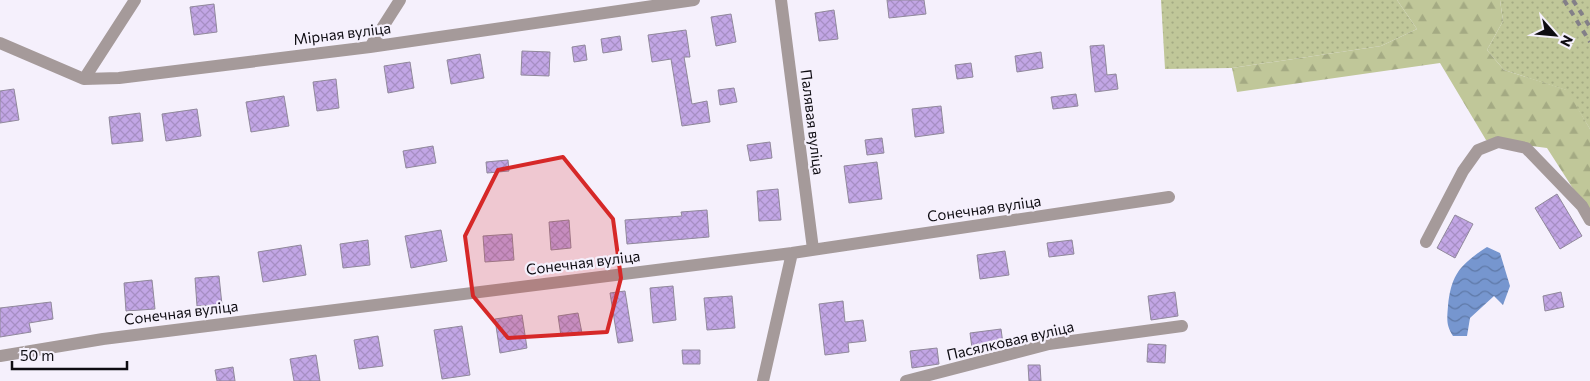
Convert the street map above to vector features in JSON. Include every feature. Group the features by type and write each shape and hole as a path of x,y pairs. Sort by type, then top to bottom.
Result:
{"street":[{"path":"84,79 134,0"},
{"path":"370,47 400,0"},
{"name":"Мірная вуліца","path":"0,43 84,79 119,78 370,47 694,0"},
{"name":"Палявая вуліца","path":"781,0 813,249"},
{"path":"1426,242 1463,171 1478,150 1498,142 1526,148 1582,206 1590,220"},
{"name":"Сонечная вуліца","path":"0,356 103,338 792,253 1169,197"},
{"path":"763,381 792,253"},
{"name":"Пасялковая вуліца","path":"906,381 1049,344 1182,326"}],"highlighted area":[{"path":"563,157 613,219 621,278 607,332 508,338 473,296 465,236 498,170"}],"green space":[{"path":"1161,0 1397,0 1417,29 1381,46 1232,68 1165,69"},
{"path":"1397,0 1500,0 1503,21 1487,50 1504,70 1567,90 1590,129 1590,215 1547,148 1486,140 1440,63 1237,92 1232,68 1381,46 1417,29"},
{"path":"1500,0 1590,0 1590,129 1566,90 1504,70 1487,50 1503,21"}],"water":[{"path":"1487,247 1500,253 1510,286 1503,305 1494,296 1470,318 1467,336 1453,336 1447,318 1449,295 1455,278 1470,259"}],"building":[{"path":"887,0 924,0 926,14 889,18"},
{"path":"214,4 217,32 194,35 190,7"},
{"path":"834,10 838,39 819,41 815,13"},
{"path":"731,14 736,42 716,46 711,17"},
{"path":"686,30 690,57 684,57 692,104 707,101 710,122 682,126 671,59 652,62 648,35"},
{"path":"620,36 622,50 603,53 601,39"},
{"path":"585,45 587,60 574,62 572,47"},
{"path":"1104,45 1107,75 1116,74 1118,89 1095,92 1090,46"},
{"path":"522,51 550,52 549,76 521,75"},
{"path":"1041,52 1043,68 1017,72 1015,56"},
{"path":"480,54 484,78 451,84 447,60"},
{"path":"410,62 414,88 388,93 384,66"},
{"path":"971,63 973,77 957,79 955,65"},
{"path":"336,79 339,108 317,111 313,82"},
{"path":"734,88 737,102 720,105 718,90"},
{"path":"14,89 19,120 0,123 0,91"},
{"path":"1076,94 1078,106 1053,109 1051,97"},
{"path":"284,96 289,126 251,132 246,102"},
{"path":"941,106 944,133 915,137 912,109"},
{"path":"197,109 201,136 166,141 162,114"},
{"path":"140,113 143,141 112,144 109,117"},
{"path":"882,138 884,153 867,155 865,140"},
{"path":"770,142 772,158 750,161 747,145"},
{"path":"433,146 436,163 406,168 403,151"},
{"path":"508,160 509,171 487,173 486,162"},
{"path":"877,162 882,199 849,203 844,166"},
{"path":"778,189 781,220 759,221 757,191"},
{"path":"1557,194 1582,236 1560,249 1535,208"},
{"path":"707,210 709,237 627,244 625,220 682,216 681,212"},
{"path":"1455,215 1473,224 1455,258 1437,248"},
{"path":"569,220 571,248 551,250 549,222"},
{"path":"441,230 447,261 411,268 405,236"},
{"path":"512,234 514,260 485,262 483,236"},
{"path":"368,240 370,265 343,268 340,244"},
{"path":"1072,240 1074,254 1049,257 1047,243"},
{"path":"301,245 306,275 263,282 258,252"},
{"path":"1005,251 1009,275 980,279 977,255"},
{"path":"219,276 222,305 197,306 195,278"},
{"path":"152,280 155,309 126,311 124,283"},
{"path":"673,286 676,320 653,323 650,288"},
{"path":"625,291 633,341 618,343 610,293"},
{"path":"1175,292 1178,316 1151,320 1148,296"},
{"path":"1561,292 1564,307 1545,311 1543,296"},
{"path":"732,296 735,328 707,330 704,298"},
{"path":"843,301 845,322 863,320 866,341 848,343 849,352 825,355 819,304"},
{"path":"51,302 53,319 29,323 31,332 0,337 0,308"},
{"path":"578,313 582,333 561,336 558,316"},
{"path":"522,315 527,348 500,353 495,319"},
{"path":"462,326 470,375 442,379 434,330"},
{"path":"1001,329 1003,344 972,348 970,333"},
{"path":"378,336 383,366 359,369 354,340"},
{"path":"1148,344 1166,345 1165,363 1147,362"},
{"path":"937,348 939,364 912,368 910,351"},
{"path":"682,350 700,350 700,364 683,364"},
{"path":"316,355 320,381 294,381 290,359"},
{"path":"1028,365 1040,365 1041,381 1029,381"},
{"path":"233,367 235,381 217,381 215,370"}],"railway":[{"path":"1564,0 1590,42"},
{"path":"1573,0 1590,27"}]}
